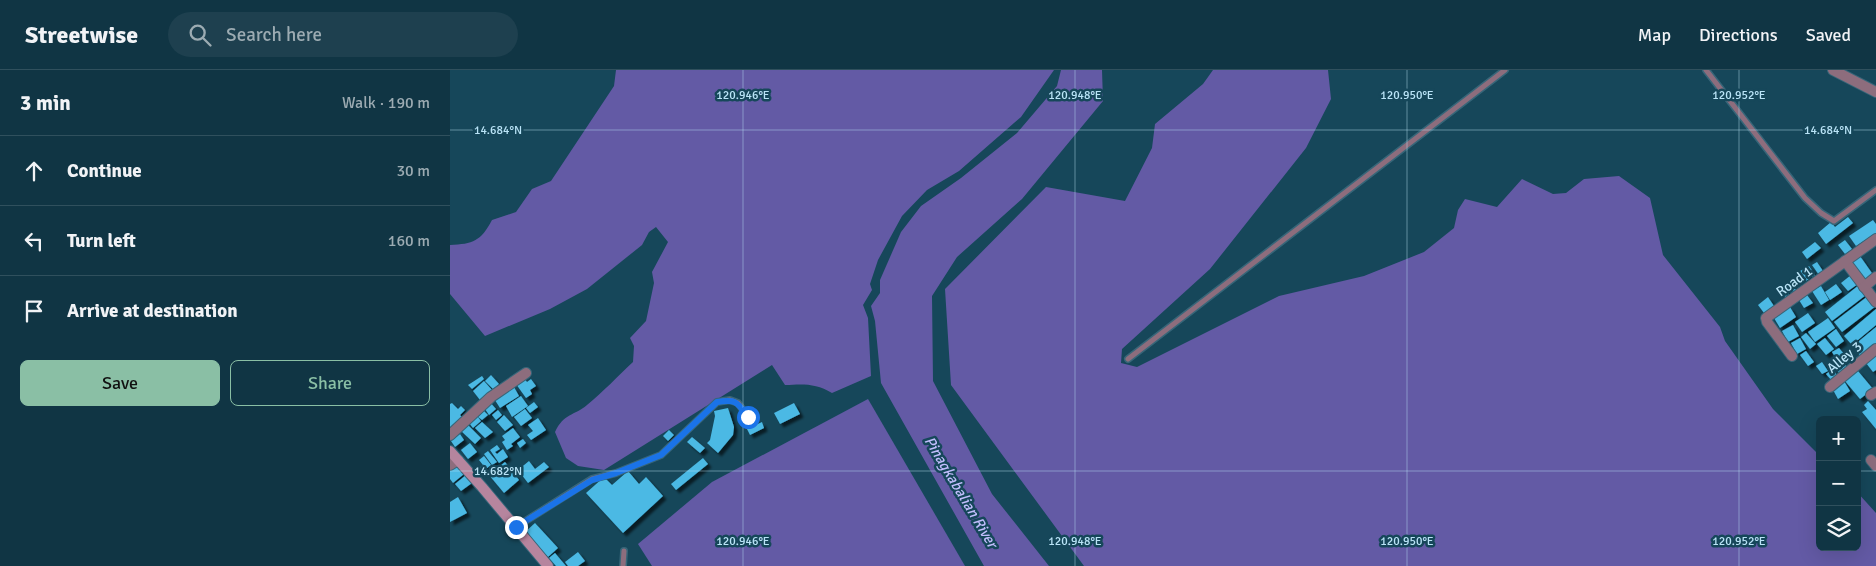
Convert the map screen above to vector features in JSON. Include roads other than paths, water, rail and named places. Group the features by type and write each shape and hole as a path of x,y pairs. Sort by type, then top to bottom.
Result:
{"street":[{"path":"1833,70 1876,92"},
{"name":"Road 1","path":"1792,356 1766,318 1876,239"},
{"path":"1845,261 1876,302"},
{"path":"1864,287 1876,277"},
{"name":"Alley 3","path":"1830,387 1876,349"},
{"path":"450,435 491,398 526,373"},
{"path":"450,451 454,462 516,527 548,566"}],"lane":[{"path":"1128,359 1505,70"},
{"path":"1706,70 1805,198 1821,213 1834,220 1876,190"},
{"path":"516,527 592,480 616,473 661,455 717,402 730,400 738,403 748,417"},
{"path":"623,566 624,551"}],"water":[{"path":"616,70 1054,70 1021,117 959,171 927,190 902,216 878,260 870,284 872,290 863,305 868,318 871,376 832,393 804,384 785,385 772,365 604,470 578,466 566,458 555,432 562,421 587,405 633,362 634,346 630,338 646,321 654,283 652,272 668,242 656,227 649,232 642,245 587,289 550,309 485,336 450,294 450,245 465,244 476,240 484,233 492,220 516,212 532,189 551,181 614,86"},
{"name":"Pinagkabalian River","path":"1061,70 1102,70 1103,101 1022,199 957,257 932,296 933,381 992,494 1049,566 984,566 881,383 875,321 871,306 880,293 880,280 901,232 921,206 961,178 1017,133 1057,86"},
{"path":"1213,70 1328,70 1331,99 1306,148 1210,269 1122,349 1121,363 1137,367 1279,296 1364,276 1424,252 1454,228 1458,210 1465,199 1497,207 1522,179 1553,194 1566,193 1584,179 1619,176 1650,198 1663,255 1720,327 1725,341 1773,409 1816,452 1816,551 1861,551 1861,496 1876,513 1876,566 1084,566 951,385 945,289 1046,187 1125,201 1152,148 1155,124 1203,84"},
{"path":"868,399 965,566 652,566 638,544 712,482"}]}
